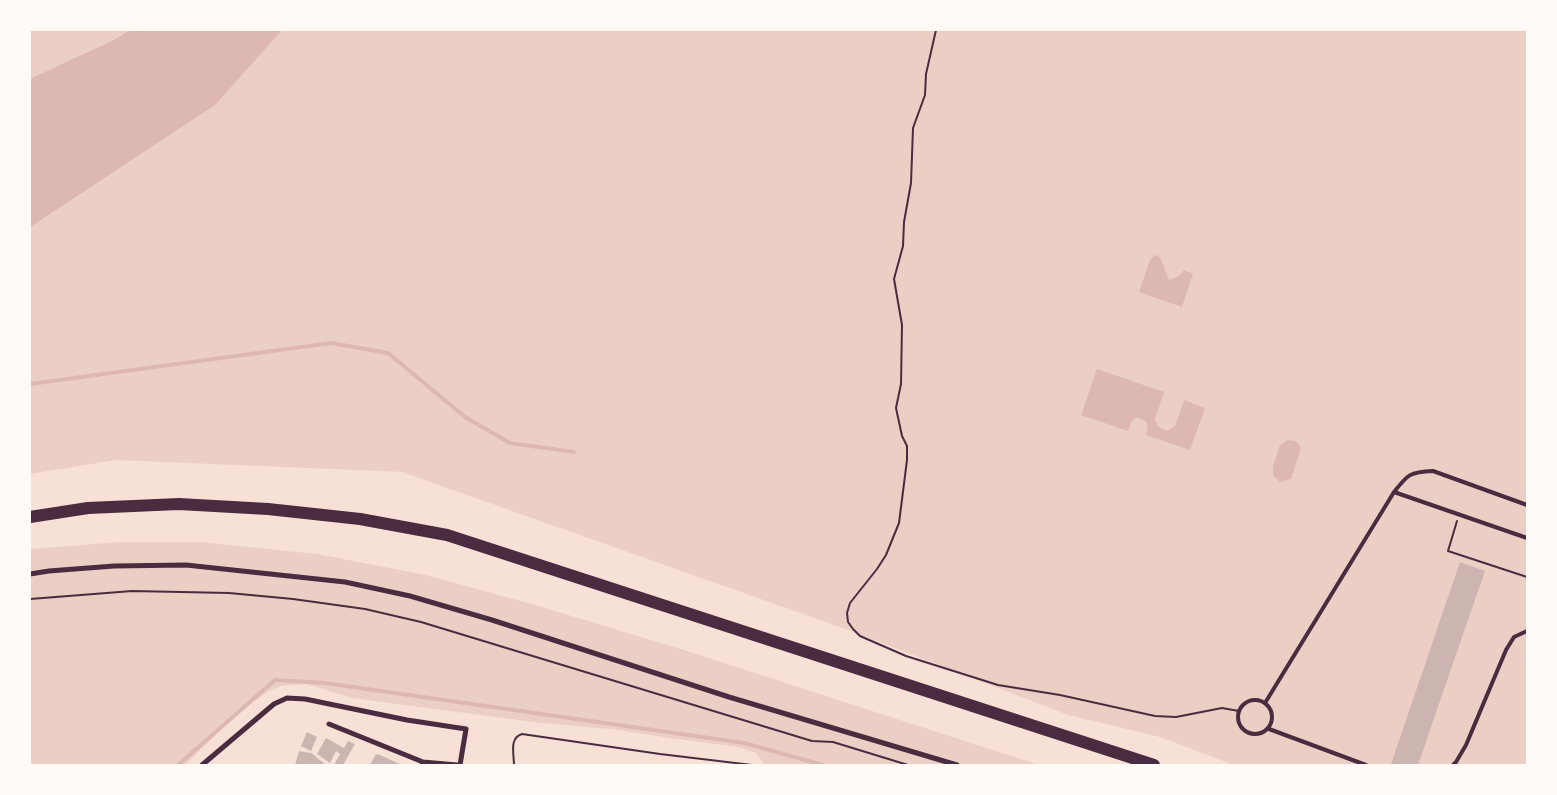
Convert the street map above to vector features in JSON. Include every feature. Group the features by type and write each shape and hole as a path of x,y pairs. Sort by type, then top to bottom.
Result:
{"highway":[{"path":"30,517 88,508 179,504 268,509 340,517 447,535 1154,765"}],"street":[{"path":"30,574 114,566 186,565 345,582 410,596 483,617 729,697 957,765"},
{"path":"202,765 274,704 287,698 305,699 407,720 466,729 458,765 422,763 329,724"}],"lane":[{"path":"1265,703 1394,492 1406,477 1416,472 1433,471 1527,505"},
{"path":"1394,492 1527,538"},
{"path":"1453,765 1466,745 1506,650 1514,637 1527,630"},
{"path":"1255,700 1265,703 1272,710 1273,720 1269,729 1258,735 1246,733 1238,723 1238,711 1245,703 1255,700"},
{"path":"1269,729 1366,765"}],"path":[{"path":"936,30 926,74 925,95 914,128 911,183 904,222 903,246 894,280 902,325 901,384 896,408 902,436 907,446 899,523 886,555 850,603 847,613 848,622 852,630 860,636 906,656 998,685 1060,695 1156,716 1176,717 1222,708 1238,711"},
{"path":"1459,514 1448,551 1527,577"},
{"path":"30,599 132,591 230,592 293,598 365,610 421,622 812,741 833,742 908,765"},
{"path":"514,765 513,740 516,736 522,734 752,765"}],"shaded area":[{"path":"30,30 1527,30 1527,765 1234,765 1160,737 1068,715 851,631 402,472 116,460 30,474"},
{"path":"130,30 282,30 215,105 30,227 30,79 114,40"},
{"path":"1154,255 1160,257 1169,280 1179,276 1184,270 1193,274 1182,307 1139,292 1150,260"},
{"path":"1097,369 1164,392 1155,419 1158,427 1167,431 1175,426 1184,400 1205,408 1190,450 1146,435 1148,427 1146,421 1136,417 1131,422 1128,431 1081,415"},
{"path":"1288,440 1296,441 1301,448 1291,479 1280,482 1273,475 1273,466 1280,445"},
{"path":"121,542 200,542 317,554 426,575 542,607 681,649 1039,765 765,765 756,753 738,747 611,729 541,723 352,698 306,684 281,686 269,691 240,711 185,765 30,765 30,549"}],"building":[{"path":"1460,562 1485,571 1418,765 1391,764"},
{"path":"307,732 317,737 311,751 301,746"},
{"path":"326,738 344,748 348,741 355,744 343,765 334,765 340,754 336,751 330,763 317,754"},
{"path":"299,751 310,752 326,765 295,765"},
{"path":"376,754 380,755 402,765 370,765"}],"waterway":[{"path":"30,384 331,343 388,353 465,417 510,443 574,452"},
{"path":"178,765 275,680 325,683 744,743 823,765"}]}
